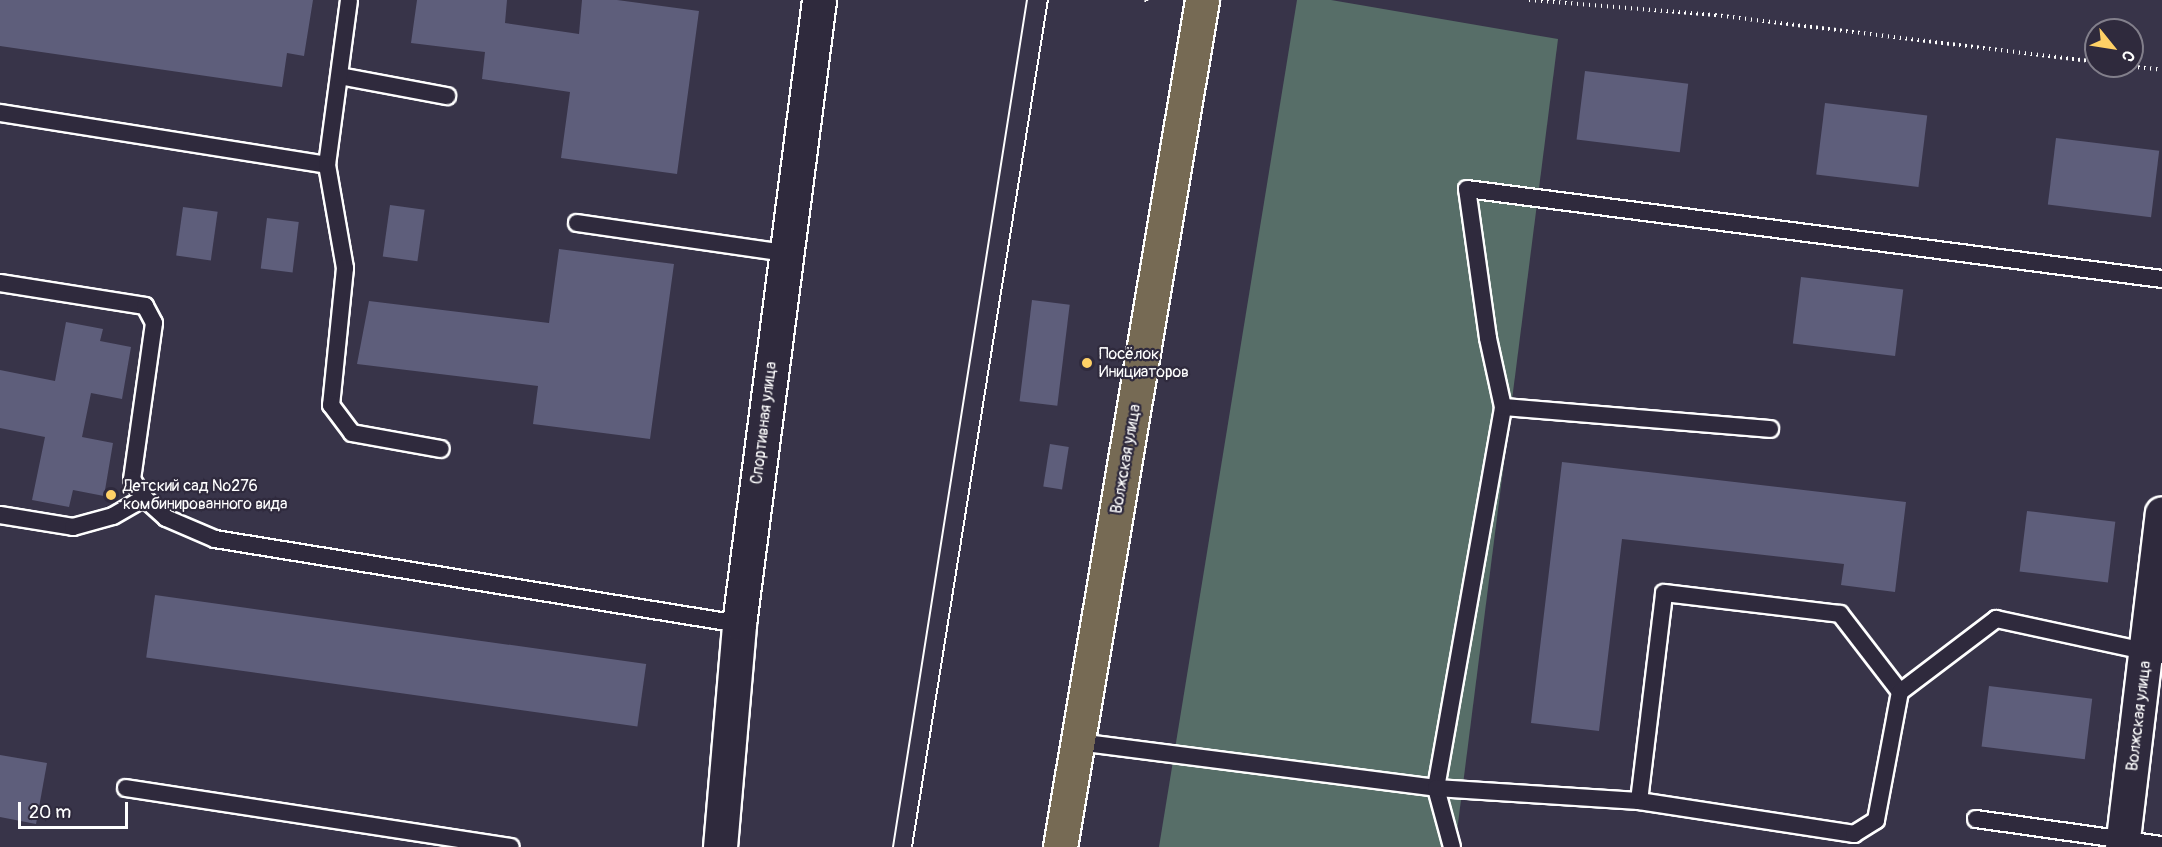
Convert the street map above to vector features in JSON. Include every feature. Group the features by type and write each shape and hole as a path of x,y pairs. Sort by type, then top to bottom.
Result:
{"main road":[{"name":"Волжская улица","path":"1060,847 1202,0"}],"street":[{"name":"Спортивная улица","path":"720,847 739,624 819,0"},
{"name":"Волжская улица","path":"2123,843 2154,655 2162,513"}],"lane":[{"path":"349,0 327,165 345,268 331,405 352,434 441,449"},
{"path":"340,76 447,96"},
{"path":"0,113 327,165"},
{"path":"1452,847 1436,788 1503,407 1488,338 1467,189 2162,279"},
{"path":"577,223 785,253"},
{"path":"0,283 145,306 154,323 132,479 144,498 166,518 215,539 739,624"},
{"path":"1503,407 1770,429"},
{"path":"0,515 73,526 113,516 144,498"},
{"path":"1639,801 1664,592 1840,614 1900,692"},
{"path":"1078,742 1436,788 1639,801 1854,834 1876,820 1900,692 1995,619 2154,655"},
{"path":"126,788 510,847"},
{"path":"1976,819 2123,843 2162,845"}],"path":[{"path":"1529,0 1715,15 2084,61"},
{"path":"2144,68 2162,70"}],"green space":[{"path":"1297,0 1331,0 1558,39 1455,847 1159,847"}],"building":[{"path":"0,0 313,0 304,56 287,53 282,87 0,46"},
{"path":"417,0 507,0 505,23 579,34 582,0 617,0 699,11 677,174 561,158 570,92 482,79 485,52 411,43"},
{"path":"1585,71 1688,84 1680,152 1577,139"},
{"path":"1825,103 1927,116 1918,187 1816,174"},
{"path":"2056,138 2159,151 2151,217 2048,205"},
{"path":"390,205 425,210 417,261 383,256"},
{"path":"183,207 218,212 211,260 176,256"},
{"path":"267,218 299,222 293,273 261,269"},
{"path":"559,249 674,264 650,439 533,424 538,386 357,364 369,301 549,323"},
{"path":"1801,277 1903,290 1895,356 1793,344"},
{"path":"1032,300 1070,305 1057,406 1020,401"},
{"path":"66,322 103,329 100,341 131,347 122,399 91,393 82,437 113,443 104,496 73,490 69,507 32,500 45,437 0,428 0,370 55,381"},
{"path":"1050,444 1069,447 1062,489 1043,486"},
{"path":"1562,462 1906,502 1895,592 1841,585 1844,564 1622,539 1599,731 1531,723"},
{"path":"2027,511 2115,522 2108,582 2020,572"},
{"path":"155,595 646,664 637,726 146,657"},
{"path":"1989,686 2092,699 2085,759 1982,747"},
{"path":"0,755 47,763 36,824 0,817"}],"tram line":[{"path":"893,847 1027,0"},
{"path":"912,847 1048,0"}],"place":[{"name":"Посёлок Инициаторов","path":"1087,363"},
{"name":"Детский сад №276 комбинированного вида","path":"111,495"}]}
